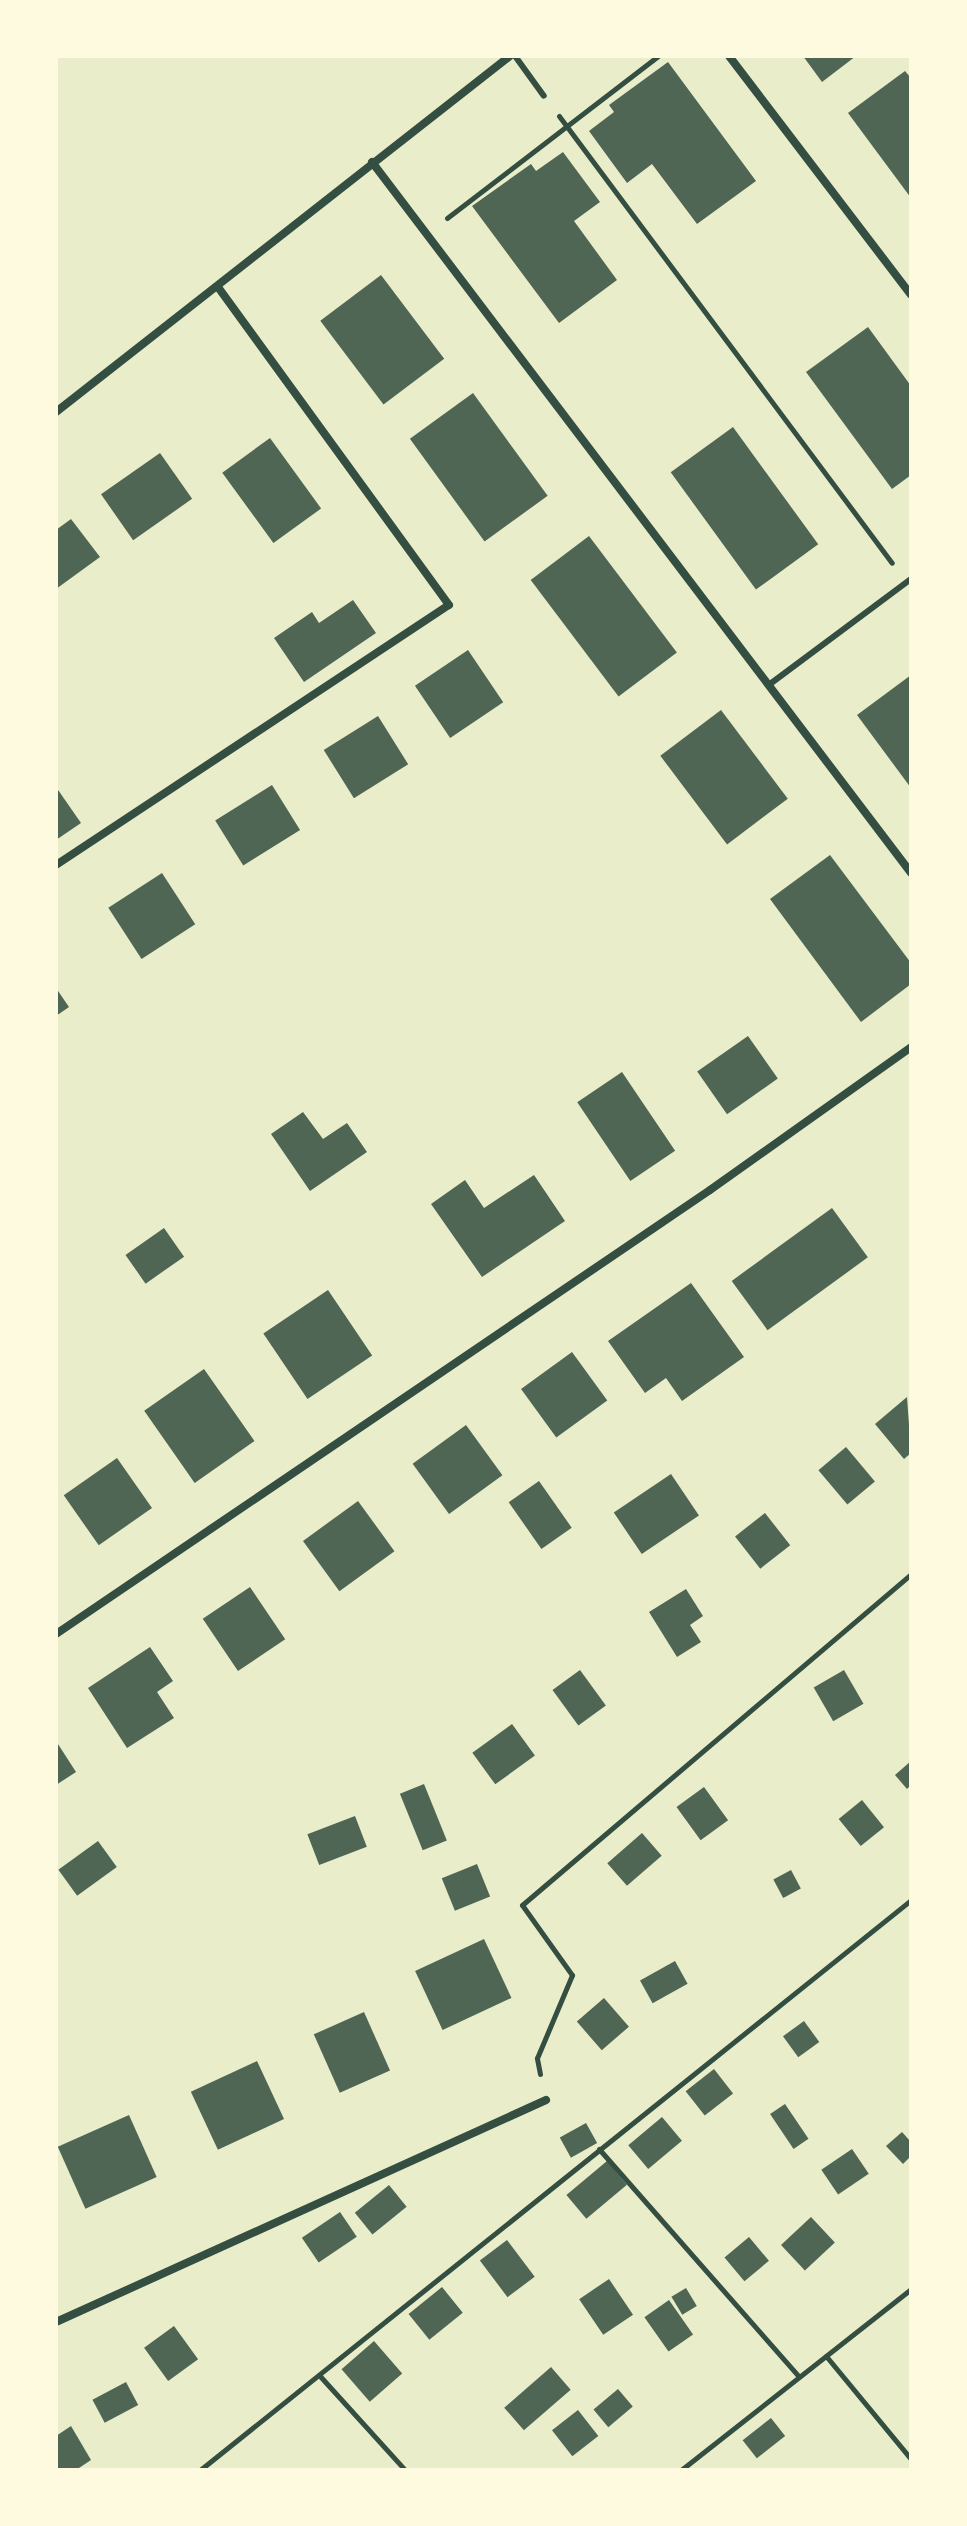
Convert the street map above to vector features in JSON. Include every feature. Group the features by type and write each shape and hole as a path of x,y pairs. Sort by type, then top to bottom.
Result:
{"street":[{"path":"56,412 219,288 372,162 512,56"},
{"path":"729,56 911,295"},
{"path":"372,162 911,873"},
{"path":"56,865 449,605 219,288"},
{"path":"56,1634 697,1199 911,1047"},
{"path":"56,2322 546,2100"}],"lane":[{"path":"512,56 544,96"},
{"path":"770,684 909,581"}],"path":[{"path":"428,233 658,56"},
{"path":"577,140 909,581"},
{"path":"546,2100 537,2058 572,1975 522,1905 911,1574"},
{"path":"200,2470 911,1900"},
{"path":"599,2149 799,2377"},
{"path":"681,2470 911,2289"},
{"path":"826,2356 911,2459"},
{"path":"319,2375 405,2470"}],"building":[{"path":"803,56 856,56 822,82"},
{"path":"668,62 756,181 697,224 652,164 627,183 589,131 614,112 609,105"},
{"path":"905,71 911,78 911,198 848,113"},
{"path":"563,152 600,202 574,221 617,280 559,323 472,206 531,164 536,171"},
{"path":"381,275 444,359 383,405 320,321"},
{"path":"868,327 911,386 911,475 892,489 806,372"},
{"path":"473,393 548,496 485,542 410,439"},
{"path":"733,427 818,544 756,590 671,472"},
{"path":"270,438 321,508 273,543 222,473"},
{"path":"160,453 192,499 133,540 101,494"},
{"path":"71,519 100,557 56,589 56,530"},
{"path":"589,536 677,653 619,697 531,580"},
{"path":"353,600 376,633 304,682 274,638 312,612 319,623"},
{"path":"468,650 503,702 450,738 415,686"},
{"path":"911,675 911,788 857,715"},
{"path":"721,710 788,799 727,844 660,756"},
{"path":"378,716 408,764 354,798 324,750"},
{"path":"272,785 300,830 243,865 215,821"},
{"path":"56,787 81,823 56,840"},
{"path":"830,855 911,963 911,984 861,1022 770,899"},
{"path":"162,873 195,924 142,959 108,908"},
{"path":"56,988 69,1007 56,1016"},
{"path":"748,1036 778,1079 727,1114 697,1072"},
{"path":"622,1072 675,1151 630,1181 577,1102"},
{"path":"303,1112 323,1139 347,1123 367,1152 310,1191 271,1134"},
{"path":"534,1175 565,1221 482,1277 431,1204 465,1180 484,1208"},
{"path":"832,1208 868,1257 768,1330 732,1281"},
{"path":"164,1228 184,1257 146,1284 125,1255"},
{"path":"691,1283 744,1357 682,1401 666,1378 645,1393 608,1341"},
{"path":"328,1290 372,1355 308,1399 263,1334"},
{"path":"572,1352 607,1401 556,1438 521,1389"},
{"path":"204,1369 254,1441 195,1483 144,1411"},
{"path":"907,1397 911,1453 904,1459 875,1424"},
{"path":"466,1425 502,1475 449,1514 413,1464"},
{"path":"846,1447 875,1481 847,1505 818,1470"},
{"path":"117,1458 152,1508 99,1545 64,1495"},
{"path":"671,1474 699,1515 642,1554 614,1513"},
{"path":"539,1481 572,1528 541,1549 509,1502"},
{"path":"358,1501 394,1551 339,1591 303,1541"},
{"path":"765,1513 790,1545 760,1569 735,1536"},
{"path":"250,1587 285,1639 238,1671 203,1619"},
{"path":"686,1589 703,1616 690,1625 701,1642 677,1657 649,1612"},
{"path":"150,1647 173,1681 157,1692 174,1718 127,1748 88,1688"},
{"path":"580,1670 606,1706 578,1726 552,1690"},
{"path":"844,1670 864,1704 833,1721 814,1688"},
{"path":"512,1724 535,1756 495,1784 472,1753"},
{"path":"56,1741 76,1772 56,1785"},
{"path":"911,1761 911,1785 907,1789 895,1775"},
{"path":"424,1784 447,1841 423,1850 400,1794"},
{"path":"704,1787 728,1820 701,1840 676,1807"},
{"path":"862,1800 884,1827 861,1846 839,1819"},
{"path":"355,1816 367,1847 319,1865 307,1834"},
{"path":"642,1833 662,1856 627,1886 607,1863"},
{"path":"98,1841 117,1867 77,1896 58,1870"},
{"path":"477,1864 490,1896 455,1911 442,1878"},
{"path":"791,1870 801,1889 783,1898 773,1879"},
{"path":"484,1939 511,1998 443,2030 415,1971"},
{"path":"675,1961 688,1984 653,2003 640,1980"},
{"path":"604,1998 629,2027 602,2050 577,2022"},
{"path":"364,2012 390,2070 340,2093 314,2034"},
{"path":"804,2021 819,2042 798,2057 783,2036"},
{"path":"257,2061 284,2119 218,2150 191,2092"},
{"path":"714,2069 733,2093 705,2116 686,2091"},
{"path":"785,2104 808,2139 794,2149 770,2114"},
{"path":"129,2115 157,2177 85,2209 58,2147"},
{"path":"662,2117 682,2141 648,2169 628,2145"},
{"path":"586,2123 597,2143 571,2158 560,2138"},
{"path":"902,2132 911,2142 911,2156 903,2164 886,2146"},
{"path":"852,2149 869,2174 838,2195 821,2170"},
{"path":"607,2161 627,2185 586,2219 566,2195"},
{"path":"389,2185 407,2207 372,2234 355,2213"},
{"path":"340,2212 357,2237 319,2263 302,2238"},
{"path":"811,2217 835,2243 805,2271 781,2245"},
{"path":"749,2237 769,2261 744,2281 724,2258"},
{"path":"507,2240 535,2277 508,2297 480,2260"},
{"path":"609,2279 633,2315 603,2335 579,2299"},
{"path":"442,2287 463,2313 429,2340 409,2314"},
{"path":"686,2288 697,2306 682,2315 671,2297"},
{"path":"669,2300 693,2334 669,2352 644,2317"},
{"path":"174,2326 198,2359 168,2381 144,2348"},
{"path":"374,2341 402,2373 370,2402 342,2369"},
{"path":"551,2367 571,2390 524,2430 504,2408"},
{"path":"126,2382 138,2405 105,2423 92,2400"},
{"path":"618,2389 633,2407 608,2427 593,2410"},
{"path":"578,2410 598,2436 572,2456 552,2430"},
{"path":"771,2418 785,2436 757,2458 743,2440"},
{"path":"71,2426 91,2460 76,2470 57,2470 56,2436"}]}
